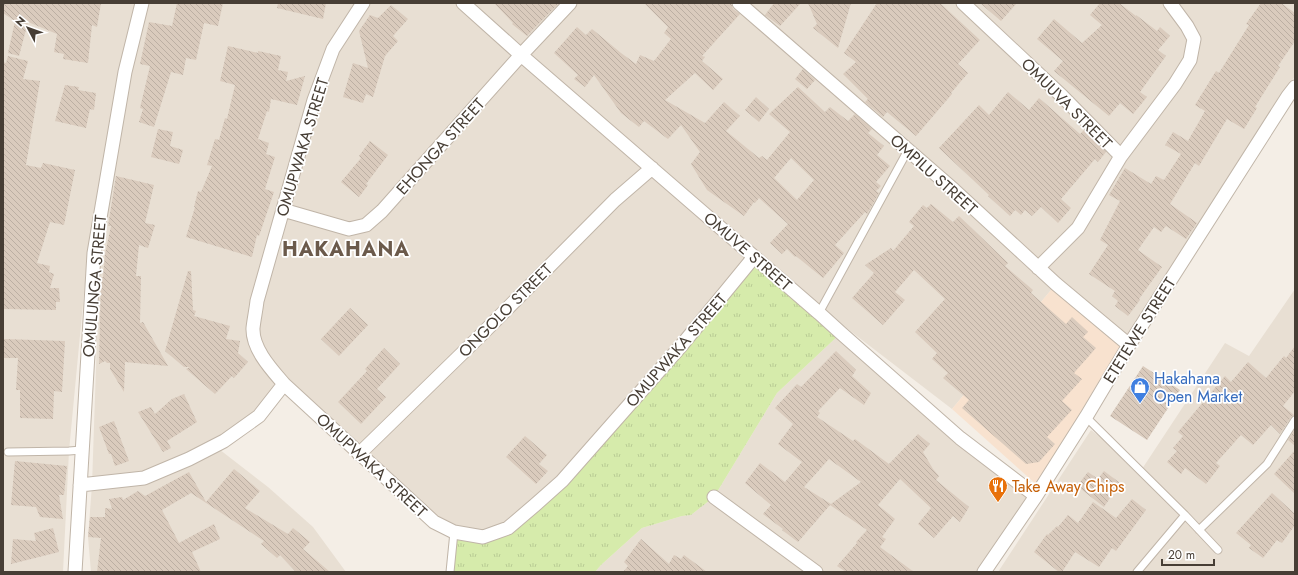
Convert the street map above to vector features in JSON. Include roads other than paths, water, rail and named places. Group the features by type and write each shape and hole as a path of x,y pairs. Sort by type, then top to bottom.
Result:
{"street":[{"name":"OMULUNGA STREET","path":"75,572 94,252 125,72 142,3"},
{"name":"OMUPWAKA STREET","path":"363,3 333,50 316,93 257,301 253,330 257,348 263,358 284,384 434,522 454,532 483,537 508,528 562,480 676,352 754,257"},
{"name":"OMUVE STREET","path":"462,3 819,313 960,438 1036,496"},
{"name":"EHONGA STREET","path":"283,210 349,229 366,225 382,211 521,55 570,3"},
{"name":"OMPILU STREET","path":"739,3 954,190 1056,284 1129,345"},
{"name":"OMUUVA STREET","path":"963,3 1062,96 1121,156 1078,228 1038,268"},
{"path":"1121,156 1175,84 1190,60 1194,39 1187,26 1170,3"},
{"name":"ETETEWE STREET","path":"984,572 1036,496 1129,345 1295,87"},
{"name":"ONGOLO STREET","path":"359,454 482,334 615,200 652,168"},
{"path":"80,485 144,478 189,459 224,441 259,416 284,384"},
{"path":"714,497 816,572"}],"lane":[{"path":"819,313 908,150"},
{"path":"1086,417 1185,515 1218,550"},
{"path":"1199,530 1267,464 1295,420"},
{"path":"8,452 82,450"},
{"path":"1137,572 1185,515"},
{"path":"450,572 454,532"}],"place":[{"name":"Hakahana Open Market","path":"1140,404"},
{"name":"Take Away Chips","path":"998,503"}],"district":[{"name":"HAKAHANA","path":"346,249"}]}
